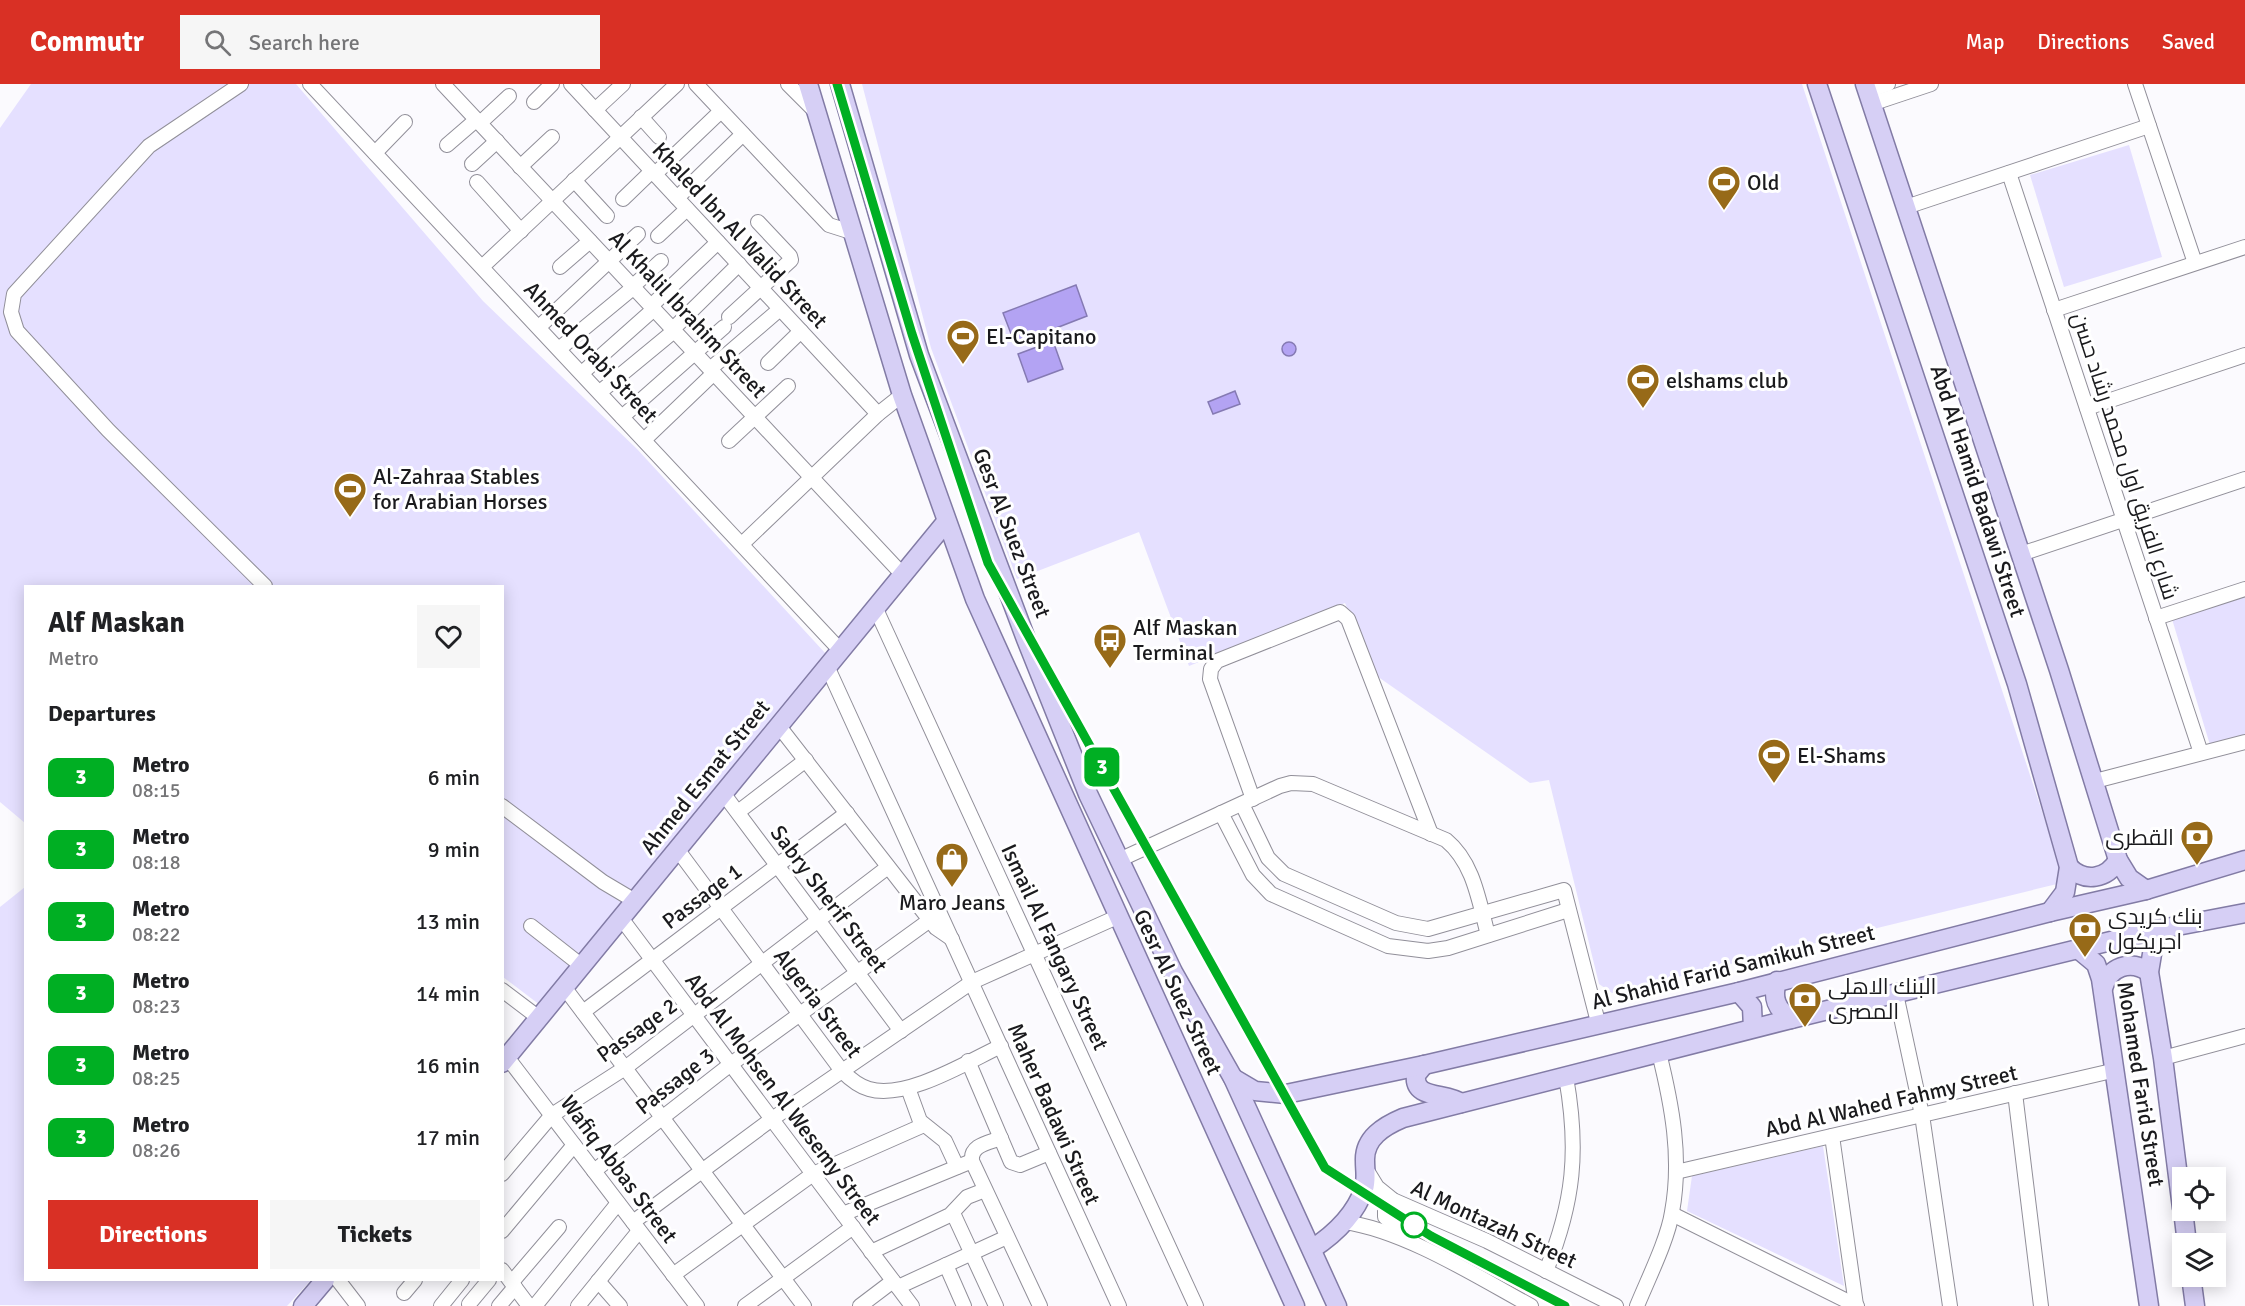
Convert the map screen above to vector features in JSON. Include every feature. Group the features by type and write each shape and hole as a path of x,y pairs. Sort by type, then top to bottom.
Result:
{"main road":[{"name":"Gesr Al Suez Street","path":"808,84 902,395 975,599 1295,1306"},
{"name":"Gesr Al Suez Street","path":"840,84 919,355 1030,649 1088,794 1173,972 1233,1078 1337,1306"},
{"name":"Abd Al Hamid Badawi Street","path":"1817,84 2017,684 2069,867 2065,892 2050,912"},
{"name":"Abd Al Hamid Badawi Street","path":"1868,93 2095,781 2118,860 2129,878 2146,890"},
{"name":"Ahmed Esmat Street","path":"505,1060 946,522"},
{"path":"2069,867 2084,877 2096,877 2107,873 2118,860"},
{"name":"Al Shahid Farid Samikuh Street","path":"1233,1078 1254,1091 1286,1094 1425,1065 1739,992 2050,912 2146,890 2245,860"},
{"path":"1312,1249 1344,1222 1364,1188 1367,1147 1379,1131 1412,1115 1753,1028 2156,930 2245,913"},
{"name":"Mohamed Farid Street","path":"2156,930 2149,972 2177,1167"},
{"name":"Mohamed Farid Street","path":"2078,949 2096,964 2103,988 2149,1306"},
{"path":"2103,988 2107,978 2119,968 2134,965 2149,972"},
{"path":"1776,981 1774,992 1776,1003 1791,1019"},
{"path":"1739,992 1752,1007 1753,1028"},
{"path":"1425,1065 1416,1075 1416,1084 1420,1091 1445,1095 1461,1103"},
{"path":"303,1306 324,1281"},
{"path":"2192,1287 2195,1306"}],"street":[{"path":"241,84 148,147 14,294 11,312 17,331 108,430 264,585"},
{"name":"Ahmed Orabi Street","path":"310,84 840,650"},
{"name":"Al Khalil Ibrahim Street","path":"443,84 902,574"},
{"path":"534,102 552,84"},
{"name":"Khaled Ibn Al Walid Street","path":"571,84 878,414"},
{"path":"595,110 623,84"},
{"path":"482,267 677,84"},
{"path":"696,84 829,225 851,232"},
{"path":"788,84 816,111"},
{"path":"1868,93 1888,84"},
{"path":"1868,93 1931,84"},
{"path":"2135,84 2194,263"},
{"path":"447,145 509,96"},
{"path":"623,199 722,111"},
{"path":"641,117 659,137"},
{"path":"375,153 405,122"},
{"path":"1906,207 2149,126"},
{"path":"677,198 743,134"},
{"path":"520,167 552,137"},
{"path":"472,164 497,141"},
{"name":"شارع الفريق اول محمد رشاد حسن","path":"2009,172 2201,753"},
{"path":"574,180 607,216"},
{"path":"477,182 521,231"},
{"path":"658,236 687,208"},
{"path":"622,417 695,352 791,258 758,222"},
{"path":"538,327 638,234"},
{"path":"560,267 590,240"},
{"path":"582,374 718,242"},
{"path":"2054,310 2245,246"},
{"path":"558,349 661,261"},
{"path":"600,392 674,330 739,264"},
{"path":"644,440 712,371 780,309"},
{"path":"768,363 801,332"},
{"path":"2087,408 2245,354"},
{"path":"729,441 788,386"},
{"path":"742,544 878,414 902,395"},
{"path":"2021,554 2245,479"},
{"path":"2156,618 2245,589"},
{"name":"Ismail Al Fangary Street","path":"875,607 1196,1306"},
{"path":"1431,834 1348,619 1340,612 1217,661 1211,669 1210,679 1247,801 1268,858 1284,874 1412,928 1428,929 1564,890 1599,1026"},
{"name":"Maher Badawi Street","path":"827,666 1119,1306"},
{"name":"Maher Badawi Street","path":"778,725 930,920 943,934 952,939"},
{"path":"2095,781 2245,742"},
{"path":"738,812 806,760"},
{"path":"1119,860 1291,783 1313,784 1446,840 1466,862 1488,935"},
{"name":"Sabry Sherif Street","path":"723,793 901,1031"},
{"path":"504,808 595,876 635,901"},
{"name":"Passage 1","path":"583,1012 847,813"},
{"path":"1221,813 1253,875 1266,890 1283,900 1388,946 1408,950 1448,948 1569,910"},
{"name":"Algeria Street","path":"677,849 842,1071 855,1083 884,1092 908,1088 1001,1046"},
{"name":"Passage 2","path":"504,1172 552,1115 624,1068 888,867"},
{"path":"578,1306 636,1227 702,1171 772,1119 972,982 1117,917"},
{"name":"Abd Al Mohsen Al Wesemy Street","path":"621,918 912,1306"},
{"name":"Passage 3","path":"594,1171 731,1064 930,920"},
{"path":"531,926 582,966"},
{"path":"564,987 804,1306"},
{"path":"504,992 539,1018"},
{"path":"1896,994 1922,1115 1950,1306"},
{"path":"2163,1058 2245,1036"},
{"path":"1637,1306 1672,1214 1676,1172 1674,1115 1659,1053"},
{"name":"Wafiq Abbas Street","path":"505,1060 552,1115 696,1306"},
{"path":"968,1061 1011,1162 1015,1165 1049,1153"},
{"name":"Abd Al Wahed Fahmy Street","path":"1676,1172 2116,1070"},
{"path":"1546,1271 1561,1235 1570,1197 1574,1158 1573,1119 1566,1077"},
{"path":"908,1088 924,1125 945,1141 957,1167"},
{"path":"2015,1093 2041,1306"},
{"path":"673,1275 813,1174 924,1125"},
{"path":"1832,1136 1857,1306"},
{"path":"1001,1138 975,1148 971,1154 972,1161 1040,1306"},
{"path":"504,1229 574,1145"},
{"path":"843,1214 972,1161"},
{"name":"Al Montazah Street","path":"1366,1168 1377,1187 1393,1200 1487,1241 1616,1306"},
{"path":"871,1252 953,1213 967,1197 985,1190"},
{"path":"1393,1200 1385,1206 1385,1216 1419,1248"},
{"path":"535,1306 618,1203"},
{"path":"953,1213 996,1306"},
{"path":"1672,1214 1857,1306"},
{"path":"1344,1222 1373,1229 1419,1248 1531,1306"},
{"path":"499,1306 513,1284 559,1227"},
{"path":"745,1306 853,1227"},
{"path":"860,1306 896,1284 946,1265 1007,1236"},
{"path":"946,1265 964,1306"},
{"path":"504,1273 530,1306"},
{"path":"339,1281 358,1306"},
{"path":"404,1293 414,1281"},
{"path":"441,1306 461,1281"},
{"path":"469,1304 488,1281"},
{"path":"598,1281 620,1306"}],"shaded area":[{"name":"Al-Zahraa Stables for Arabian Horses","path":"31,84 296,84 483,301 637,449 826,654 540,1005 504,978 504,585 24,585 24,822 0,802 0,128"},
{"path":"862,84 1802,84 2062,872 2057,884 1612,993 1599,984 1549,780 1530,783 1374,674 1345,603 1189,666 1139,532 1017,579 931,348"},
{"path":"2129,145 2162,257 2064,287 2030,175"},
{"path":"1076,285 1087,316 1015,344 1003,313"},
{"path":"1053,341 1063,369 1028,382 1018,354"},
{"path":"1289,342 1294,344 1296,349 1294,354 1289,356 1284,354 1282,349 1284,344"},
{"path":"1235,391 1240,404 1213,414 1208,402"},
{"path":"2245,596 2245,735 2210,745 2172,619"},
{"path":"24,888 24,1281 310,1281 287,1306 0,1305 0,907"},
{"path":"1823,1146 1844,1286 1687,1211 1692,1176"}],"metro line":[{"name":"3","path":"837,84 912,334 988,563 1325,1168 1431,1236 1565,1306"}],"place":[{"name":"Old","path":"1724,211"},
{"name":"El-Capitano","path":"963,365"},
{"name":"elshams club","path":"1643,409"},
{"name":"Al-Zahraa Stables for Arabian Horses","path":"350,518"},
{"name":"Alf Maskan Terminal","path":"1110,669"},
{"name":"El-Shams","path":"1774,784"},
{"name":"القطرى","path":"2197,866"},
{"name":"Maro Jeans","path":"952,888"},
{"name":"بنك كريدى اجريكول","path":"2085,958"},
{"name":"البنك الاهلى المصرى","path":"1805,1028"}]}
